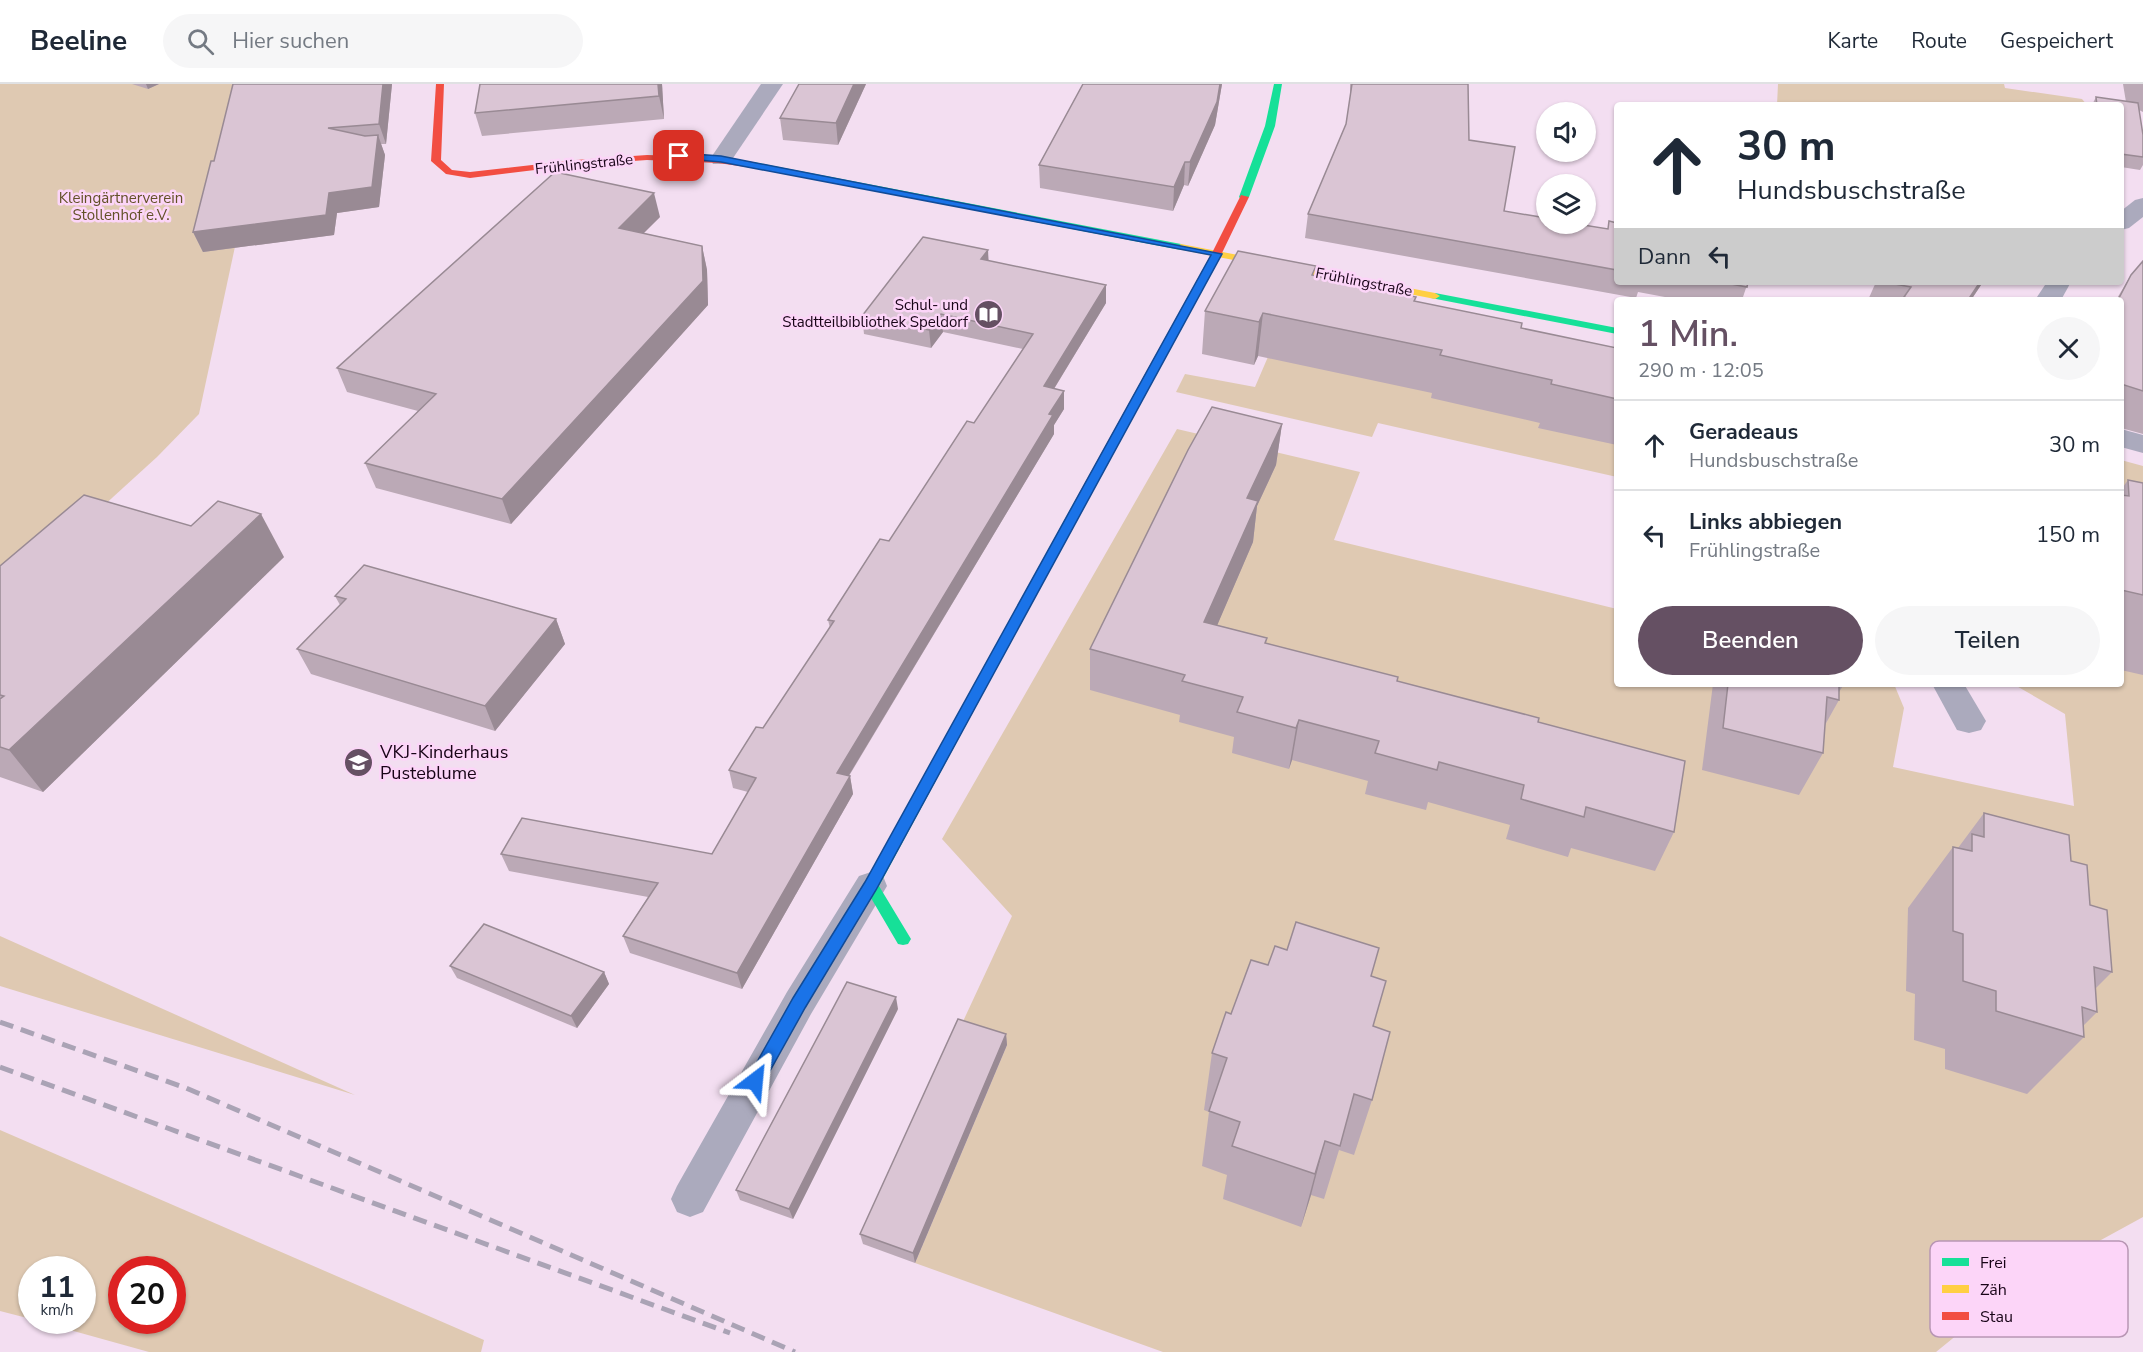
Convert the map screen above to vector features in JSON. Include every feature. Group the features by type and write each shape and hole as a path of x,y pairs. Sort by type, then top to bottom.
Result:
{"street":[{"name":"Frühlingstraße","path":"440,84 436,161 449,172 470,175 624,159 679,156 721,159 1614,330"},
{"path":"721,159 772,84"},
{"path":"903,939 871,886 1217,254 1242,204 1276,106 1278,84"},
{"path":"2124,221 2143,205"},
{"path":"2124,439 2143,444"},
{"path":"1950,687 1969,721"}],"lane":[{"path":"690,1199 799,1003 871,886"}],"green space":[{"name":"Kleingärtnerverein Stollenhof e.V.","path":"0,84 270,84 199,414 157,457 0,600"},
{"path":"1778,84 2004,84 2005,88 2082,99 2084,102 1777,102"},
{"path":"1296,292 1614,367 1614,476 1378,423 1372,437 1176,392 1185,374 1255,387"},
{"path":"1177,429 1360,472 1334,540 1614,608 1614,687 1895,687 1904,708 1893,767 2074,806 2065,714 2018,687 2124,687 2124,461 2143,466 2143,1217 2099,1241 1930,1241 1930,1337 1954,1337 1936,1352 1163,1352 915,1263 1007,1045 959,1030 1012,916 942,839"},
{"path":"0,936 355,1095 0,986"},
{"path":"0,1130 484,1340 481,1352 149,1352 84,1334 96,1334 96,1256 18,1256 18,1316 0,1311"}],"building":[{"path":"233,84 383,84 379,124 328,128 365,136 378,135 372,187 329,193 326,215 193,232"},
{"path":"480,84 658,84 659,96 475,113"},
{"path":"799,84 854,84 836,123 780,118"},
{"path":"1083,84 1220,84 1217,102 1190,162 1185,162 1174,187 1039,165"},
{"path":"1352,84 1468,84 1469,140 1515,147 1504,211 1536,216 1536,234 1596,234 1596,227 1608,229 1609,221 1614,222 1614,269 1308,214 1346,124"},
{"path":"2096,97 2138,103 2143,135 2143,157 2124,154 2124,102 2097,102"},
{"path":"555,172 654,193 619,228 702,246 703,281 502,499 365,463 436,394 337,368"},
{"path":"923,237 988,250 981,259 1106,285 1044,386 1064,391 1049,414 1053,415 837,773 850,776 737,973 623,936 658,883 501,854 522,818 712,854 756,778 729,770 756,727 763,728 834,621 828,620 880,539 889,541 967,421 974,423 1033,334 941,314 929,330 862,316"},
{"path":"1238,251 1316,266 1312,275 1416,297 1414,301 1522,323 1521,328 1614,347 1614,398 1551,384 1552,380 1440,355 1442,350 1263,313 1259,322 1205,311"},
{"path":"2143,261 2143,391 2124,385 2124,297 2120,297 2131,275"},
{"path":"1900,285 1978,285 1970,297 1904,297 1911,287"},
{"path":"1212,407 1282,424 1247,498 1258,501 1204,622 1267,638 1265,643 1398,677 1397,681 1539,718 1538,722 1685,761 1674,832 1586,807 1584,817 1521,799 1524,785 1439,762 1437,770 1375,753 1379,741 1299,720 1296,728 1237,712 1243,697 1182,681 1185,675 1090,649 1188,450"},
{"path":"2128,480 2143,483 2143,595 2124,591 2124,495 2129,496"},
{"path":"84,495 191,526 218,501 261,514 9,750 0,747 0,699 4,696 0,695 0,566"},
{"path":"364,565 556,619 485,706 297,649 346,599 335,596"},
{"path":"1728,687 1839,687 1839,700 1827,697 1823,753 1723,728"},
{"path":"1984,813 2069,835 2071,861 2087,865 2090,905 2107,910 2112,972 2094,967 2097,1012 2082,1007 2084,1037 1996,1011 1996,991 1963,981 1963,934 1953,931 1953,847 1972,851 1972,834 1984,837"},
{"path":"1296,922 1379,948 1371,976 1386,981 1373,1026 1390,1032 1372,1100 1354,1094 1340,1146 1325,1141 1315,1174 1232,1146 1240,1122 1209,1111 1227,1058 1212,1053 1226,1012 1231,1014 1251,960 1268,965 1275,946 1287,950"},
{"path":"484,924 604,972 571,1016 450,966"},
{"path":"847,982 896,997 789,1209 736,1190"},
{"path":"958,1019 1006,1034 913,1253 860,1234"}],"railway":[{"path":"0,1022 186,1088 795,1352"},
{"path":"0,1067 730,1333"}],"traffic: fast":[{"path":"1244,197 1270,126 1278,84"},
{"path":"753,165 1181,247"},
{"path":"1435,296 1614,330"},
{"path":"903,939 871,886 1082,499"}],"traffic: slow":[{"path":"1181,247 1435,296"}],"traffic: jam":[{"path":"440,84 436,161 449,172 470,175 576,163 647,158 718,160 753,165"},
{"path":"1082,499 1217,253 1244,197"}],"place":[{"name":"Schul- und Stadtteilbibliothek Speldorf","path":"989,314"},
{"name":"VKJ-Kinderhaus Pusteblume","path":"359,762"}],"route":[{"path":"679,156 721,159 1217,254 871,886 799,1003 755,1081"}]}
